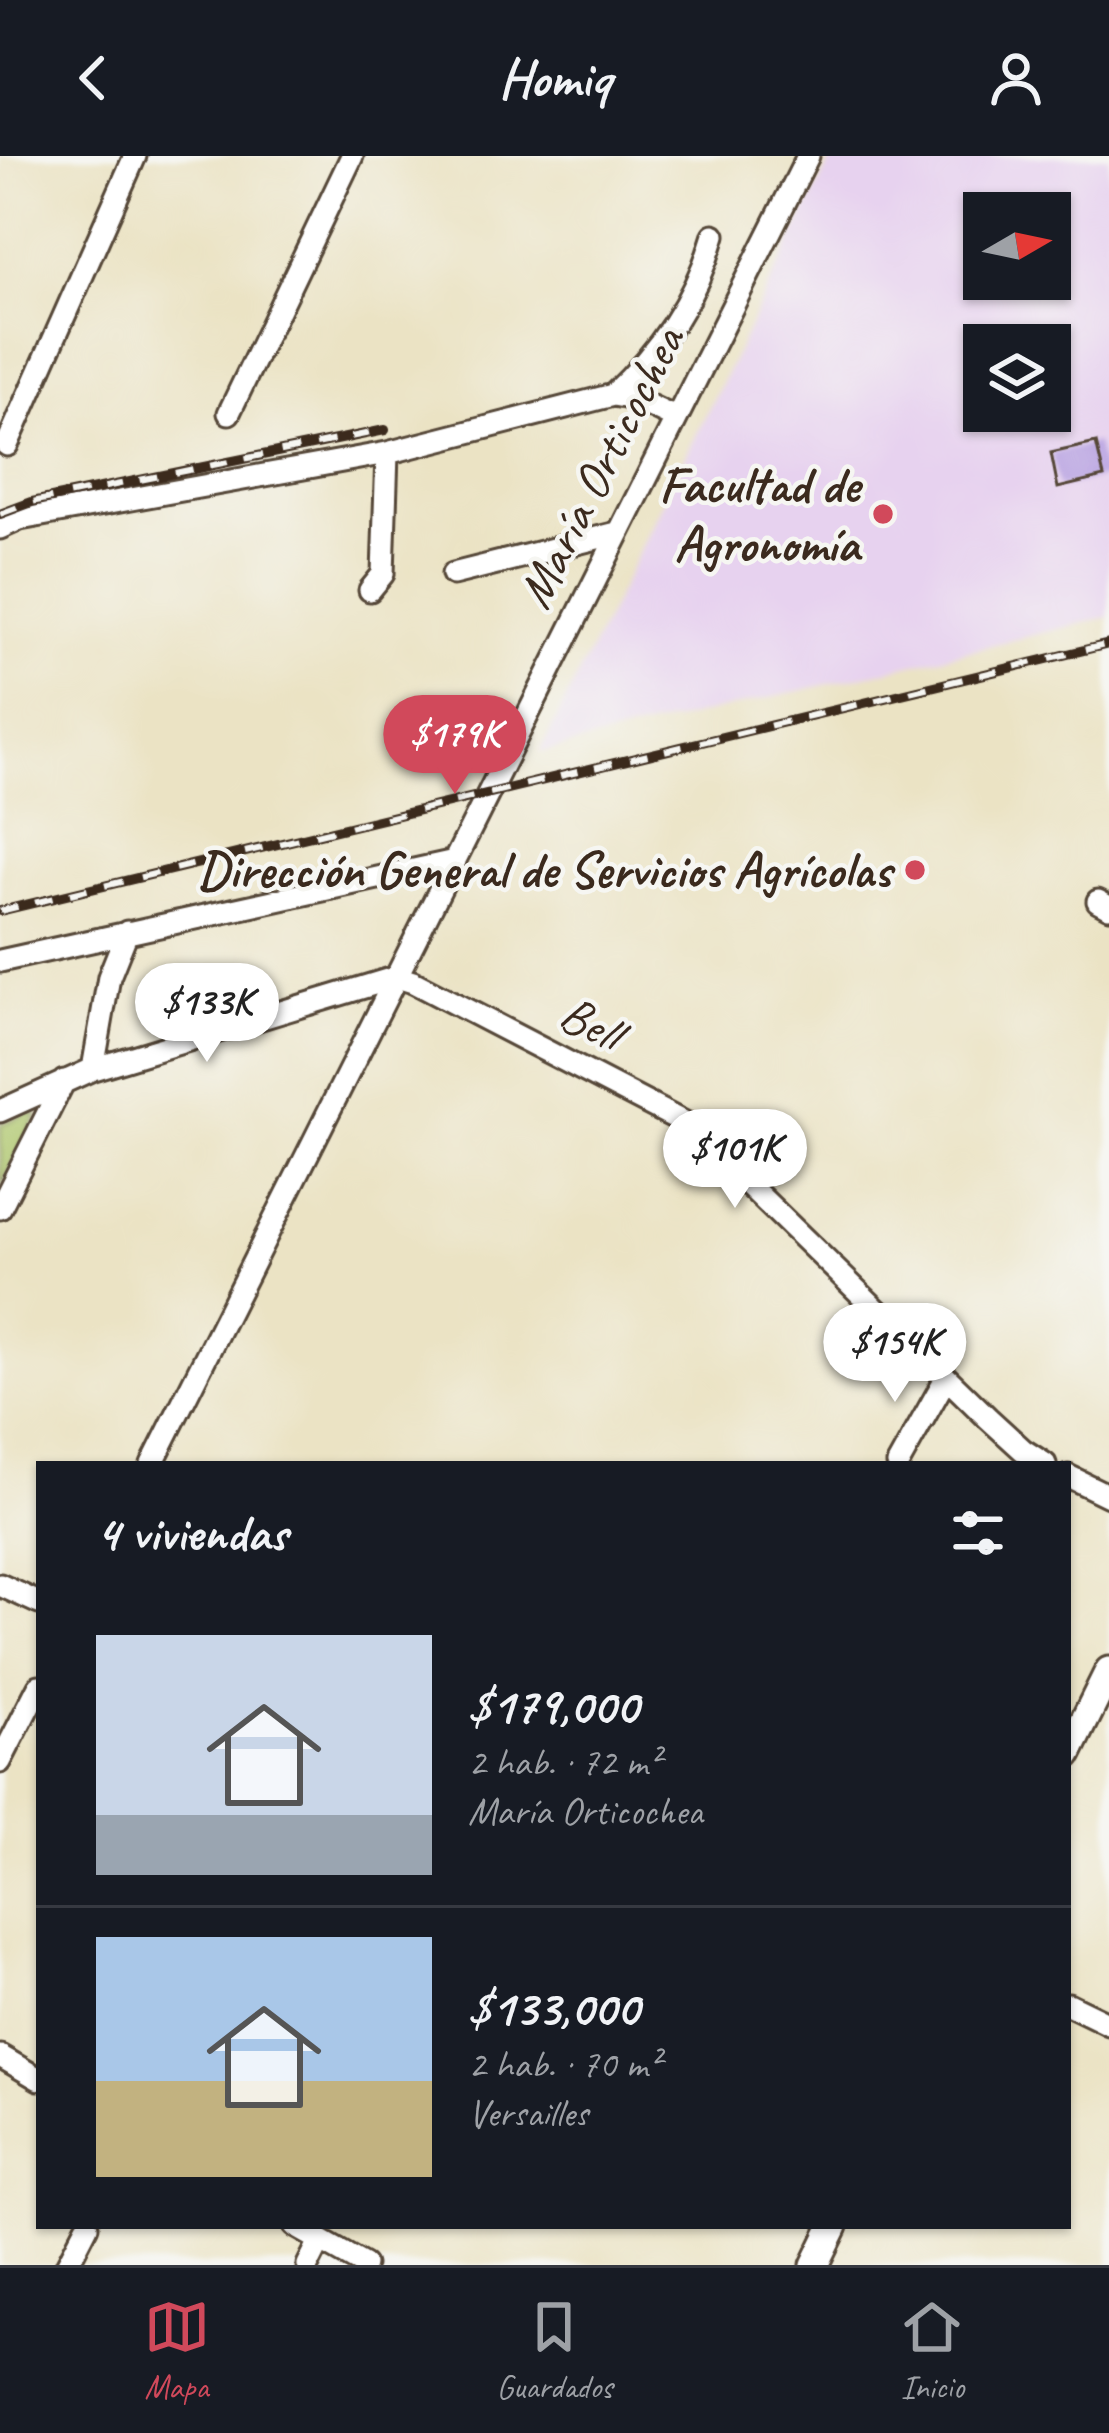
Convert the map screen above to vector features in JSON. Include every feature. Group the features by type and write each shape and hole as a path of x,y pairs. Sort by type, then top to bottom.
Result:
{"main road":[{"path":"1071,1750 1102,1704 1109,1671"},
{"path":"815,2265 833,2229"}],"street":[{"path":"7,445 135,156"},
{"path":"229,413 352,156"},
{"name":"María Orticochea","path":"154,1461 808,156"},
{"path":"614,395 650,360 684,308 714,235"},
{"path":"0,528 20,519 387,453 614,395 635,399 675,418"},
{"path":"370,590 383,574 387,453"},
{"path":"453,574 617,533"},
{"path":"0,961 455,861"},
{"path":"93,1070 110,977 127,932"},
{"path":"78,943 100,961 110,977"},
{"path":"0,1111 93,1070 398,977"},
{"name":"Bell","path":"398,977 685,1124 946,1378 1041,1461"},
{"path":"0,1208 64,1081"},
{"path":"900,1461 946,1378"},
{"path":"1071,1477 1109,1496"},
{"path":"0,1585 36,1603"},
{"path":"0,1762 36,1692"},
{"path":"1071,2006 1109,2024"},
{"path":"0,2056 36,2077"},
{"path":"67,2265 85,2229"},
{"path":"300,2229 364,2265"},
{"path":"308,2265 320,2240"}],"shaded area":[{"name":"Facultad de Agronomía","path":"833,156 1109,156 1109,617 540,753"}],"green space":[{"path":"30,1111 38,1115 0,1189 0,1124"}],"building":[{"path":"1096,443 1104,477 1058,488 1051,453"}],"railway":[{"path":"0,514 32,502 385,430"},
{"path":"0,911 1109,644"}],"place":[{"name":"Facultad de Agronomía","path":"883,514"},
{"name":"Dirección General de Servicios Agrícolas","path":"915,870"}]}
